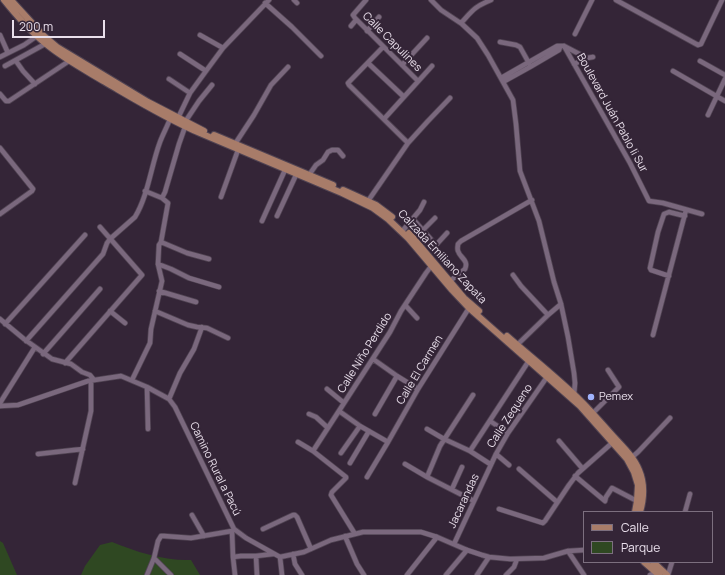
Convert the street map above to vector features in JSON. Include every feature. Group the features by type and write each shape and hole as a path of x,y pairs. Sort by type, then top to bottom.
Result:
{"main road":[{"path":"4,0 57,47 146,104"},
{"path":"13,0 19,13 45,44 69,61 133,96"},
{"name":"Calzada Emiliano Zapata","path":"146,104 178,118 185,124"},
{"name":"Calzada Emiliano Zapata","path":"146,104 170,119 185,124 296,175 342,193 373,208 388,219 403,233 469,308 574,395 593,413 632,458 642,477 643,486 640,511"},
{"name":"Calzada Emiliano Zapata","path":"236,147 309,175 368,201 383,209 404,228 472,305 517,345 547,378 580,406 627,459 634,472 638,485 635,511"},
{"path":"645,563 655,574"},
{"path":"653,563 668,575"}],"street":[{"name":"Calle Capulines","path":"366,0 353,15 356,20 418,81"},
{"path":"431,0 441,10 461,23 477,38 488,55 512,100 516,124 520,171 539,220 561,304 574,374 574,395"},
{"path":"461,23 479,4 491,0"},
{"path":"575,34 592,0"},
{"path":"616,0 698,45 701,44 722,0"},
{"path":"178,118 190,92 223,48 267,2 321,56"},
{"path":"719,6 725,9"},
{"path":"367,31 379,17"},
{"path":"351,26 356,20"},
{"path":"0,35 8,53"},
{"path":"200,35 223,48"},
{"path":"0,57 24,45 37,36"},
{"path":"402,65 427,38"},
{"path":"500,42 520,47 529,65"},
{"path":"5,66 45,44"},
{"path":"384,47 348,83 408,143"},
{"path":"502,80 562,47 587,58"},
{"name":"Boulevard Juán Pablo Ii Sur","path":"562,47 574,64 630,163 649,201 686,210"},
{"path":"180,54 206,71"},
{"path":"574,64 587,58 594,57"},
{"path":"16,61 35,84"},
{"path":"0,94 6,101 9,101 69,61"},
{"path":"700,61 725,74"},
{"path":"368,63 404,97"},
{"path":"384,119 432,66"},
{"path":"221,197 236,147 271,85 288,67"},
{"path":"673,71 725,101"},
{"path":"169,79 190,92"},
{"path":"708,114 725,79"},
{"path":"162,198 185,124 199,101 212,85"},
{"path":"368,201 408,143 450,98"},
{"path":"25,340 103,254 110,239 135,217 145,191 160,142 170,119"},
{"path":"0,148 34,189 0,214"},
{"path":"309,175 316,165 323,160 328,152 338,150 343,156"},
{"path":"262,221 285,170"},
{"path":"277,216 296,175"},
{"path":"132,380 150,343 151,329 162,281 158,264 159,245 161,242 168,202 145,191"},
{"path":"450,281 466,267 466,264 458,251 458,244 461,240 532,200"},
{"path":"404,228 420,210 424,202"},
{"path":"653,335 686,210 702,214"},
{"path":"669,276 651,270 650,268 663,216 669,212 685,216"},
{"path":"423,230 435,218"},
{"path":"413,219 436,246 447,233"},
{"path":"65,363 142,275 100,227"},
{"path":"6,324 85,235"},
{"path":"161,242 187,253 209,259"},
{"path":"158,264 189,278 219,287"},
{"name":"Calle Niño Perdido","path":"314,451 432,265"},
{"path":"513,275 521,286 548,315"},
{"path":"43,354 100,289"},
{"path":"159,291 196,302"},
{"path":"517,345 561,304"},
{"path":"406,306 417,318"},
{"name":"Calle El Carmen","path":"367,477 418,389 469,308"},
{"path":"110,311 125,323"},
{"path":"155,311 188,325 207,328 228,338"},
{"path":"0,319 43,354 52,359 71,364 82,372 90,375 93,380 91,411 75,483"},
{"path":"0,405 18,405 93,380 121,376 147,387 169,399 180,373 194,349 202,327"},
{"path":"0,405 36,347"},
{"path":"373,359 418,389"},
{"path":"470,451 530,359"},
{"path":"593,413 618,387 608,370"},
{"path":"375,414 397,376"},
{"name":"Calle Zequeno","path":"490,464 508,433 547,378"},
{"path":"147,387 148,429"},
{"path":"327,389 344,403"},
{"path":"427,477 440,446 473,395"},
{"name":"Camino Rural a Pacú","path":"169,399 178,414 233,530 272,554 280,557"},
{"path":"339,411 360,426 388,442"},
{"path":"309,414 328,428"},
{"path":"632,458 670,418"},
{"path":"490,421 508,433"},
{"path":"341,453 360,426"},
{"path":"428,429 444,439 470,451 490,464"},
{"path":"350,463 369,431"},
{"path":"559,441 582,468"},
{"path":"298,442 314,451 346,477 331,495 355,534"},
{"path":"499,509 543,523 575,476 582,468 612,443"},
{"path":"38,454 83,448"},
{"path":"496,454 509,465"},
{"path":"405,464 427,477 474,500"},
{"name":"Jacarandas","path":"454,544 490,464"},
{"path":"452,489 462,467"},
{"path":"519,469 557,502"},
{"path":"575,476 605,501 612,488 637,501"},
{"path":"685,511 690,494"},
{"path":"192,515 204,536"},
{"path":"263,529 295,515 311,549"},
{"path":"147,575 154,558 158,541 162,536 188,538 233,530 235,575"},
{"path":"282,575 280,557 304,552 331,540 364,532 421,532 489,557 517,559 544,558 568,551 583,550"},
{"path":"345,536 357,564 364,575"},
{"path":"407,575 437,537"},
{"path":"446,575 467,550"},
{"path":"568,551 584,575"},
{"path":"233,557 272,554"},
{"path":"293,554 295,564 302,575"},
{"path":"256,556 257,575"},
{"path":"477,575 489,557"},
{"path":"154,558 172,575"},
{"path":"506,575 514,567 517,559"},
{"path":"668,575 672,563"}],"green space":[{"path":"0,541 3,543 17,575 0,575"},
{"path":"112,542 151,555 171,559 191,560 200,575 81,575 85,566 100,545"}],"place":[{"name":"Pemex","path":"591,397"}]}
